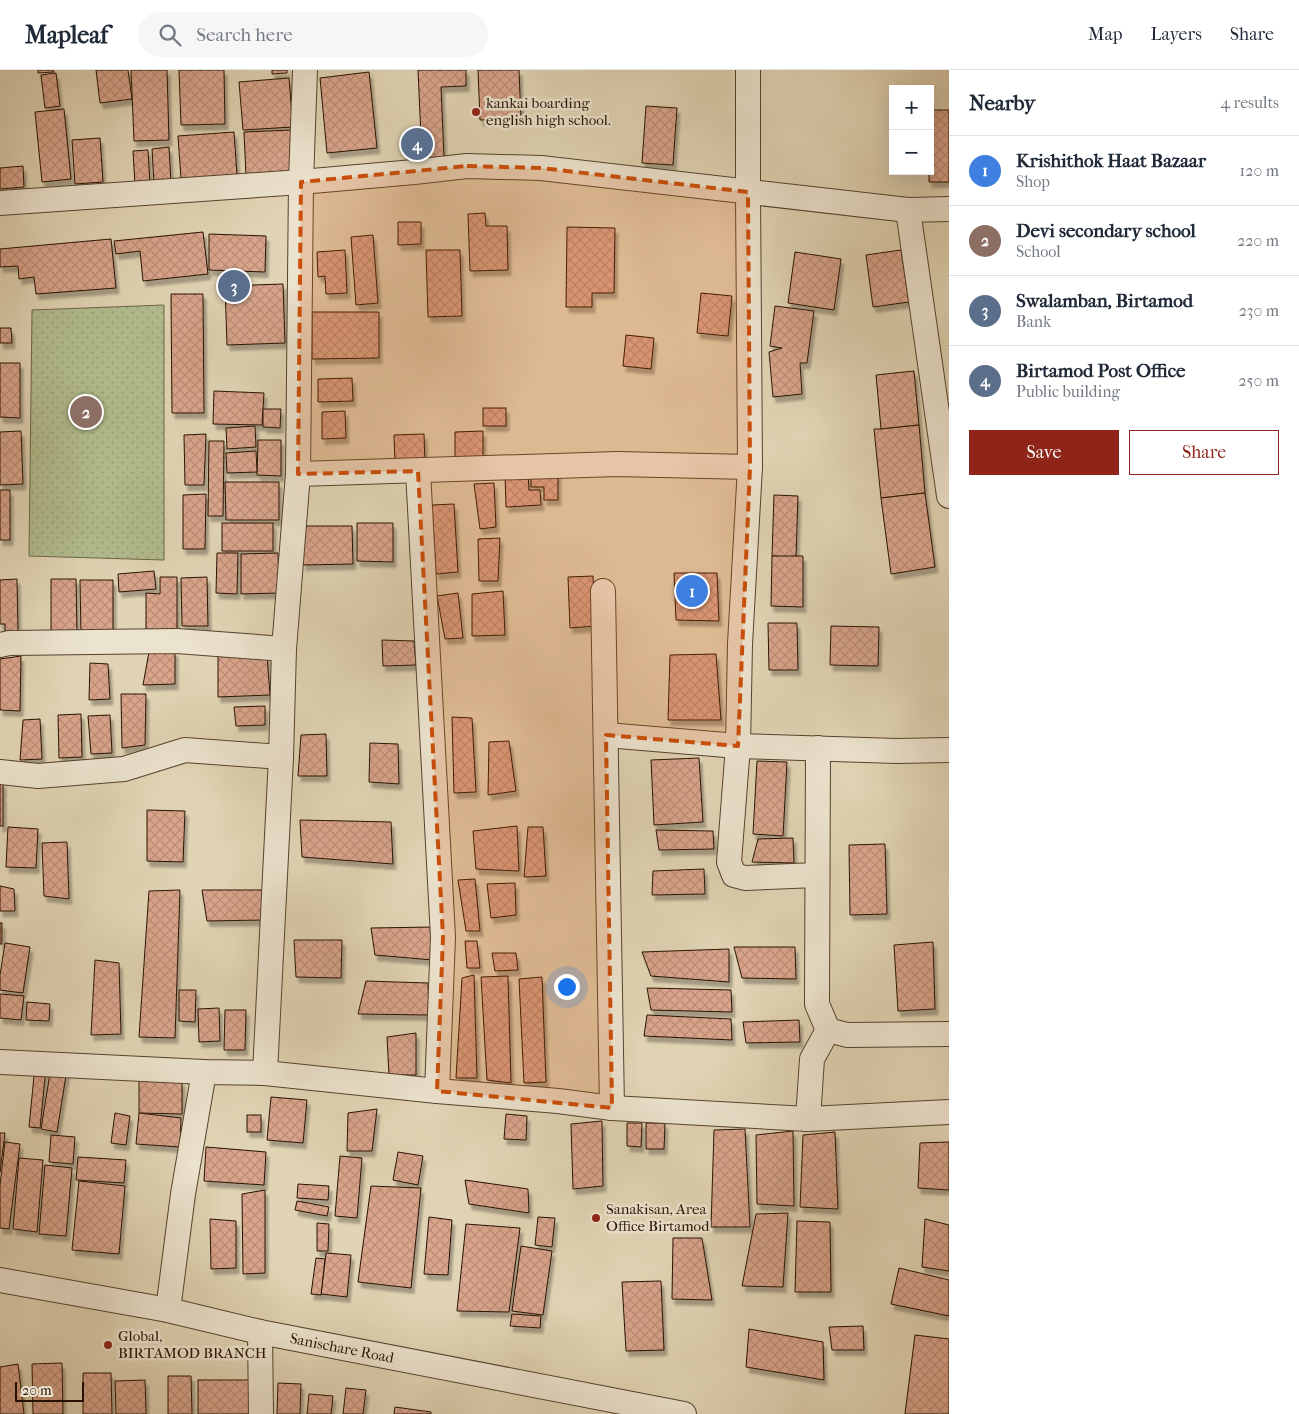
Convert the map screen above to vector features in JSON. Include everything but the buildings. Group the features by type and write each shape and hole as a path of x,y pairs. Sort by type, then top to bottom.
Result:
{"street":[{"path":"265,1074 281,757 284,649 298,474 301,182 305,70"},
{"path":"748,70 750,467 740,644 738,746 729,862 734,875 746,878 817,875"},
{"path":"0,203 301,182 467,166 541,168 908,210 949,209"},
{"path":"908,210 949,496"},
{"path":"298,474 617,464 750,467"},
{"path":"418,471 443,937 437,1091"},
{"path":"604,591 612,1108"},
{"path":"0,645 9,643 177,641 284,649"},
{"path":"606,735 738,746 897,751 949,750"},
{"path":"818,748 817,1004 828,1030"},
{"path":"0,772 38,776 124,769 185,750 281,757"},
{"path":"808,1118 812,1059 828,1030"},
{"path":"828,1030 847,1035 949,1034"},
{"path":"0,1062 265,1074 558,1101 612,1108 808,1118 949,1112"},
{"path":"168,1310 183,1194 204,1072"},
{"name":"Sanischare Road","path":"0,1280 168,1310 260,1332 603,1406 684,1414"},
{"path":"260,1332 261,1414"}],"highlighted area":[{"path":"467,166 541,168 748,192 750,467 738,746 606,735 612,1108 437,1091 443,937 418,471 298,474 301,182"}],"green space":[{"path":"164,305 164,560 29,556 32,310"}],"place":[{"name":"kankai boarding english high school.","path":"476,112"},
{"name":"Birtamod Post Office","path":"417,144"},
{"name":"Swalamban, Birtamod","path":"234,286"},
{"name":"Devi secondary school","path":"86,412"},
{"name":"Krishithok Haat Bazaar","path":"692,591"},
{"name":"Sanakisan, Area Office Birtamod","path":"596,1218"},
{"name":"Global, BIRTAMOD BRANCH","path":"108,1345"}]}
